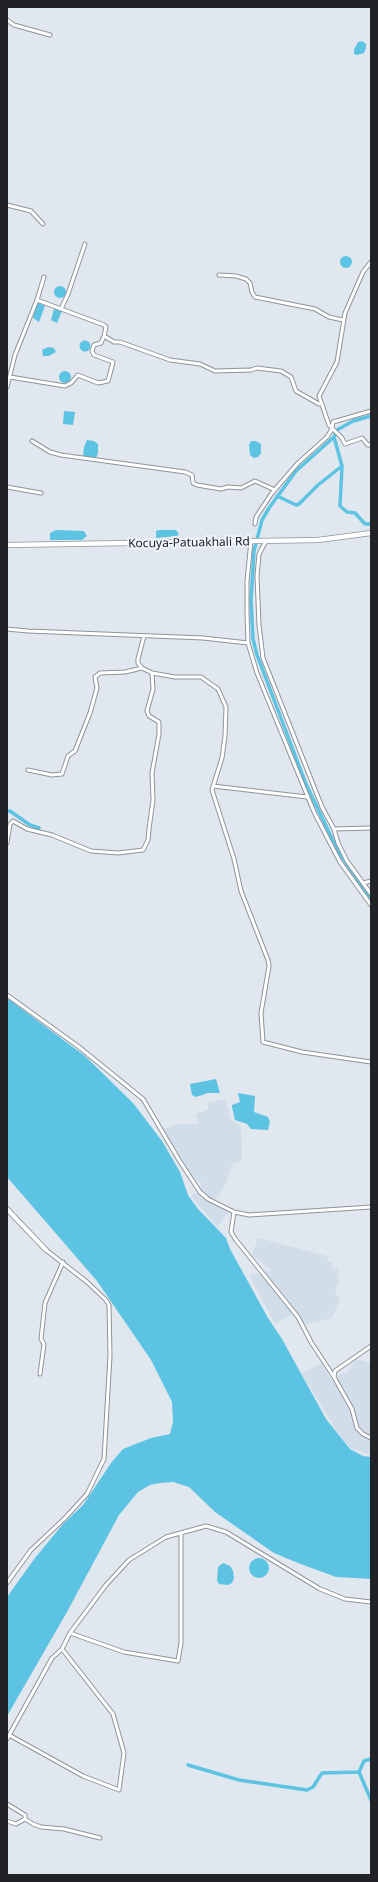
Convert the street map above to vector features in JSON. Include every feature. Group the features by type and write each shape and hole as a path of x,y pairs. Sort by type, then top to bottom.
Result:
{"main road":[{"name":"Kocuya-Patuakhali Rd","path":"7,545 318,540 371,533"}],"street":[{"path":"7,20 14,25 50,34"},
{"path":"7,205 31,211 43,224"},
{"path":"61,309 68,294 85,244"},
{"path":"371,262 363,272 343,320 337,362 319,396 333,430 339,435 345,444 362,438 368,445 371,445"},
{"path":"219,275 236,276 246,280 250,283 255,297 315,309 329,317 343,320"},
{"path":"7,387 22,334 37,300 44,277"},
{"path":"10,376 21,380 65,386 71,383 78,375 98,384 108,381 113,362 94,355 92,351 94,345 101,343 106,327 37,300"},
{"path":"104,336 114,342 120,342 170,360 200,364 215,371 251,370 257,368 281,371 291,377 296,391 319,404"},
{"path":"255,524 257,515 275,490 298,463 333,430 333,422 371,412"},
{"path":"32,442 50,452 61,455 185,472 192,475 194,484 221,488 241,488 255,481 275,490"},
{"path":"7,487 41,492"},
{"path":"252,541 246,602 248,642 260,684 307,797 338,858 371,905"},
{"path":"265,541 259,554 257,576 258,624 263,658 310,779 322,807 334,829 338,843 347,862 371,894"},
{"path":"7,629 203,638 248,642"},
{"path":"144,636 138,659 138,663 142,668 152,673 175,677 201,677 218,689 226,707 222,758 219,772 212,790 232,851 241,891 268,960 269,966 261,1013 263,1042 302,1052 371,1062"},
{"path":"28,770 52,775 62,774 68,756 75,751 88,717 97,688 96,677 100,673 125,672 142,668"},
{"path":"7,843 10,824 13,821 26,829 52,835 90,851 118,853 143,850 148,840 153,800 152,773 160,734 160,722 149,716 147,711 153,690 152,673"},
{"path":"213,786 307,797"},
{"path":"334,829 371,828"},
{"path":"363,884 371,881"},
{"path":"7,995 79,1047 143,1099 200,1192 212,1202 234,1212 249,1215 371,1207"},
{"path":"7,1209 46,1250 63,1262 106,1300 109,1305 110,1356 104,1459 87,1494 65,1518 31,1550 7,1582"},
{"path":"234,1212 231,1232 298,1317 311,1342 334,1377 352,1409 357,1428 363,1434 371,1438"},
{"path":"40,1374 44,1344 41,1340 45,1303 63,1262"},
{"path":"334,1377 335,1371 371,1346"},
{"path":"7,1739 52,1658 62,1649 70,1633 106,1585 129,1560 166,1537 206,1526 226,1532 320,1589 344,1599 371,1602"},
{"path":"70,1633 124,1652 178,1661 181,1643 181,1533"},
{"path":"9,1735 83,1776 120,1790 124,1753 113,1714 62,1649"},
{"path":"7,1804 25,1815 25,1819 41,1827 64,1829 100,1838"},
{"path":"7,1821 16,1824 25,1819"}],"shaded area":[{"path":"225,1099 231,1120 241,1126 242,1161 232,1164 226,1183 220,1194 213,1202 228,1213 217,1227 191,1196 201,1190 201,1182 193,1178 162,1129 179,1124 198,1124 196,1114 208,1110 208,1103"},
{"path":"258,1238 327,1256 328,1261 332,1263 332,1268 339,1269 337,1278 339,1280 335,1292 340,1299 332,1318 305,1325 296,1312 275,1324 249,1275 272,1271 252,1255"},
{"path":"356,1359 371,1363 371,1455 351,1448 340,1436 302,1374 321,1363 334,1384 338,1383 337,1378 340,1374 347,1373"}],"water":[{"path":"362,41 366,44 364,53 357,55 354,54 354,50 358,42"},
{"path":"344,256 348,256 352,262 348,268 344,268 340,264 340,260"},
{"path":"60,286 64,288 66,292 64,296 60,298 56,296 54,292 56,288"},
{"path":"37,302 45,306 39,322 33,318"},
{"path":"54,309 62,311 57,323 51,320"},
{"path":"85,340 89,342 91,346 89,350 85,352 81,350 79,346 81,342"},
{"path":"48,347 54,348 56,352 49,356 43,356 42,350"},
{"path":"63,371 67,371 71,377 67,383 63,383 59,379 59,375"},
{"path":"64,411 75,412 73,425 63,424"},
{"path":"87,440 94,441 98,444 98,453 96,458 85,458 83,456 84,447"},
{"path":"251,441 256,441 261,444 261,453 258,457 254,458 250,455 249,445"},
{"path":"56,530 84,531 87,536 82,540 50,540 50,533"},
{"path":"176,530 179,534 177,536 156,538 156,531"},
{"path":"7,998 85,1056 133,1103 162,1141 180,1172 188,1195 198,1209 226,1238 230,1249 268,1318 282,1339 326,1419 350,1449 363,1456 371,1457 371,1579 336,1577 274,1553 215,1512 189,1487 173,1482 150,1485 138,1492 119,1515 67,1612 7,1716 7,1597 35,1558 63,1524 83,1505 111,1463 123,1449 151,1438 170,1434 173,1422 172,1402 151,1360 97,1281 7,1177"},
{"path":"216,1079 220,1093 208,1093 196,1097 192,1095 190,1084"},
{"path":"238,1093 255,1096 254,1112 268,1117 270,1122 268,1130 251,1129 247,1124 235,1120 232,1105 240,1102"},
{"path":"259,1558 266,1561 269,1568 266,1575 259,1578 252,1575 249,1568 252,1561"},
{"path":"223,1563 230,1566 233,1571 234,1578 232,1583 228,1585 219,1584 217,1581 218,1567"}],"waterway":[{"path":"371,416 353,421 337,430 334,437 296,471 269,508 262,520 254,551 251,601 253,639 257,655 306,784 338,851 371,899"},
{"path":"334,437 342,466 340,506 347,512 355,513 365,524 371,524"},
{"path":"277,496 296,505 299,504 318,485 342,466"},
{"path":"7,811 10,811 30,825 39,828"},
{"path":"371,1759 364,1761 359,1772 371,1800"},
{"path":"188,1765 239,1780 307,1790 313,1787 322,1773 359,1772"}]}
